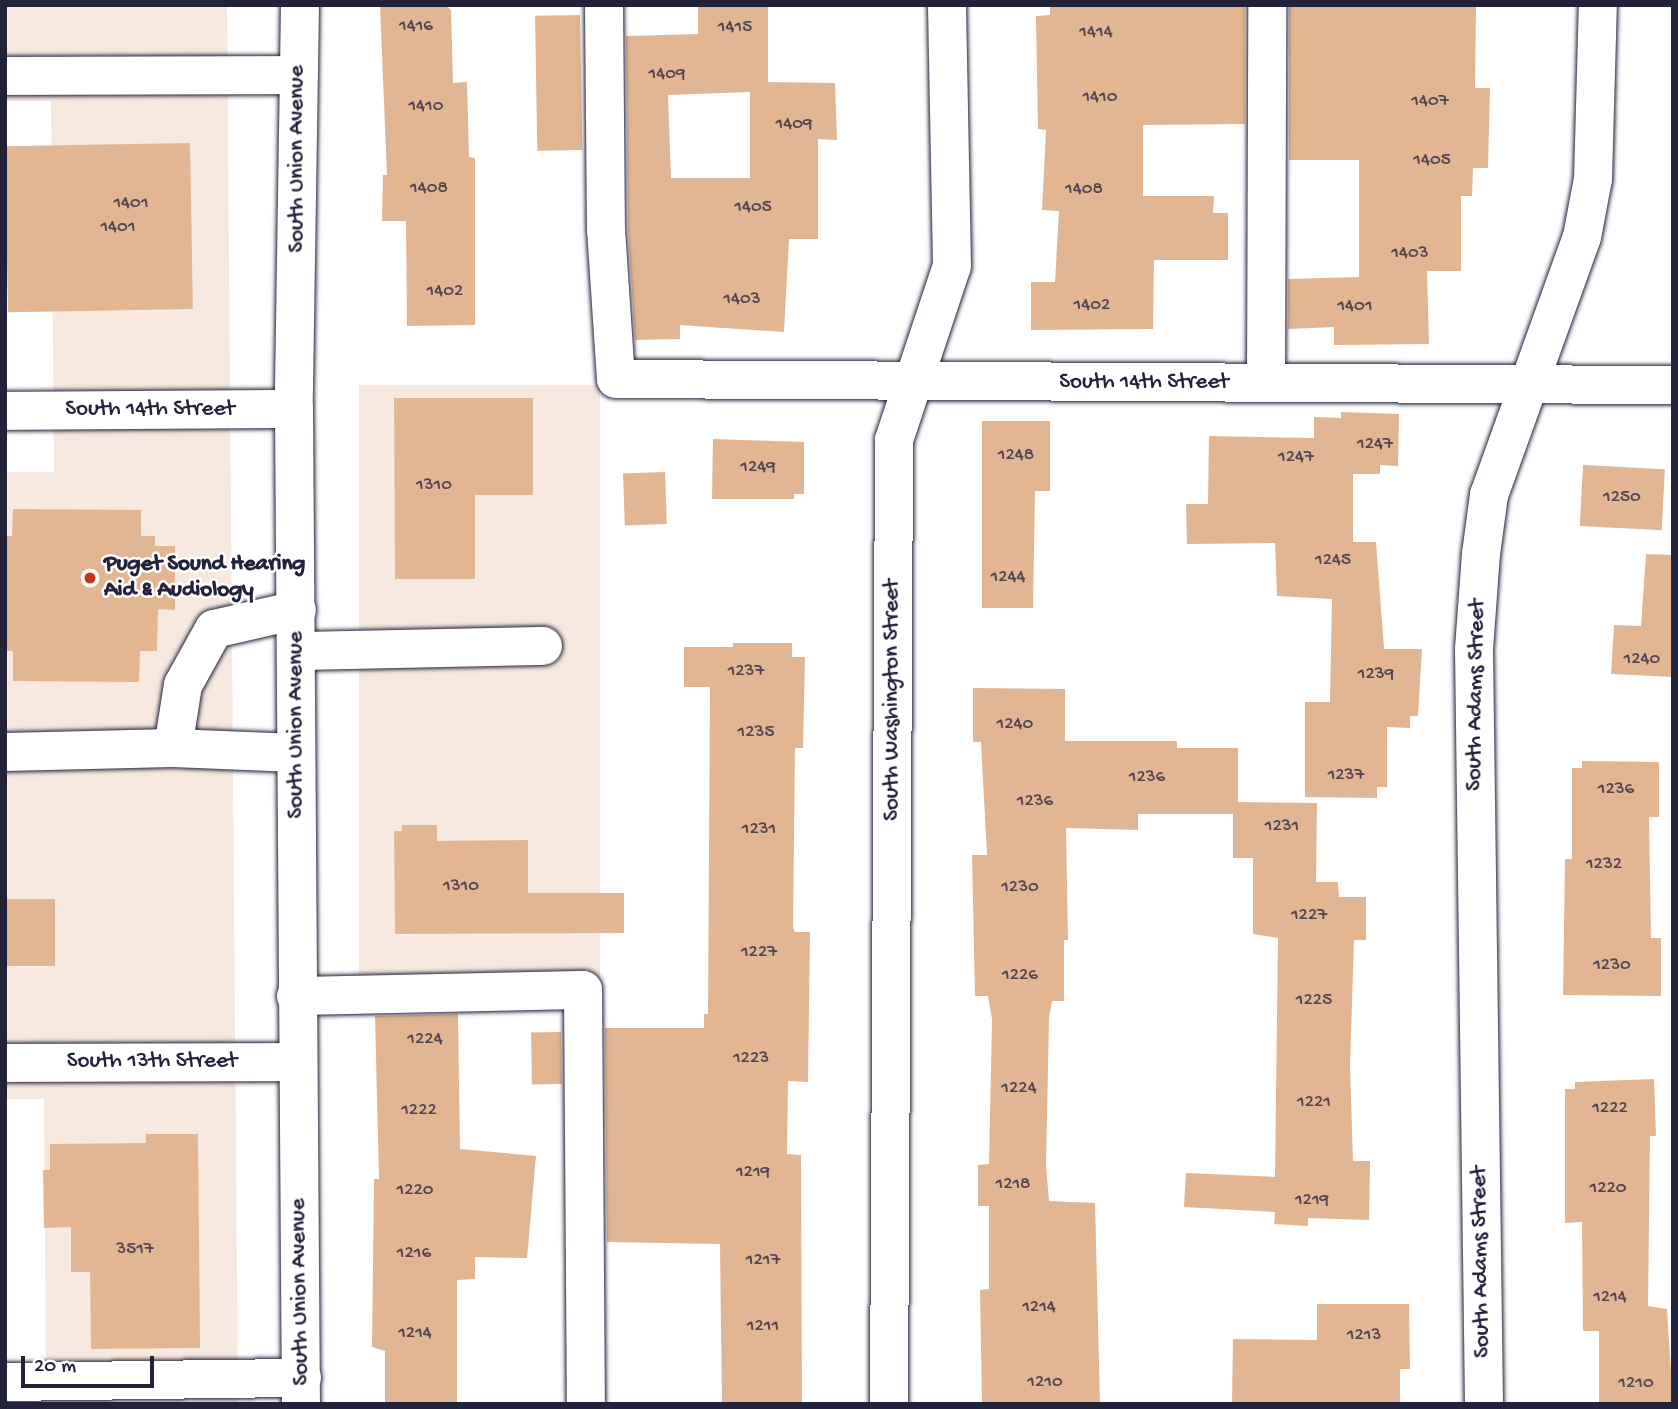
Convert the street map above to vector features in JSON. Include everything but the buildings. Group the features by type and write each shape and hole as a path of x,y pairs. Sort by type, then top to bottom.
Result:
{"street":[{"name":"South Union Avenue","path":"300,5 294,409 298,651 296,996 302,1391"},
{"name":"South 14th Street","path":"604,5 606,229 616,379 1673,385"},
{"name":"South Washington Street","path":"890,1404 894,440 952,266 947,5"},
{"path":"1266,383 1267,5"},
{"name":"South Adams Street","path":"1484,1404 1474,649 1489,495 1526,384 1582,237 1594,179 1598,5"},
{"path":"5,76 299,75"},
{"name":"South 14th Street","path":"5,411 294,409"},
{"path":"173,748 183,685 214,629 297,610"},
{"path":"298,651 543,646"},
{"path":"5,752 173,748 296,753"},
{"path":"296,996 583,990 586,1404"},
{"name":"South 13th Street","path":"5,1063 298,1062"},
{"path":"5,1382 302,1391"}],"shaded area":[{"path":"5,5 227,5 238,1404 5,1404 5,1390 46,1389 44,1099 5,1099 5,472 54,472 51,101 5,101"},
{"path":"359,385 600,385 600,1009 359,1009"}],"place":[{"name":"Puget Sound Hearing Aid & Audiology","path":"90,578"}]}
